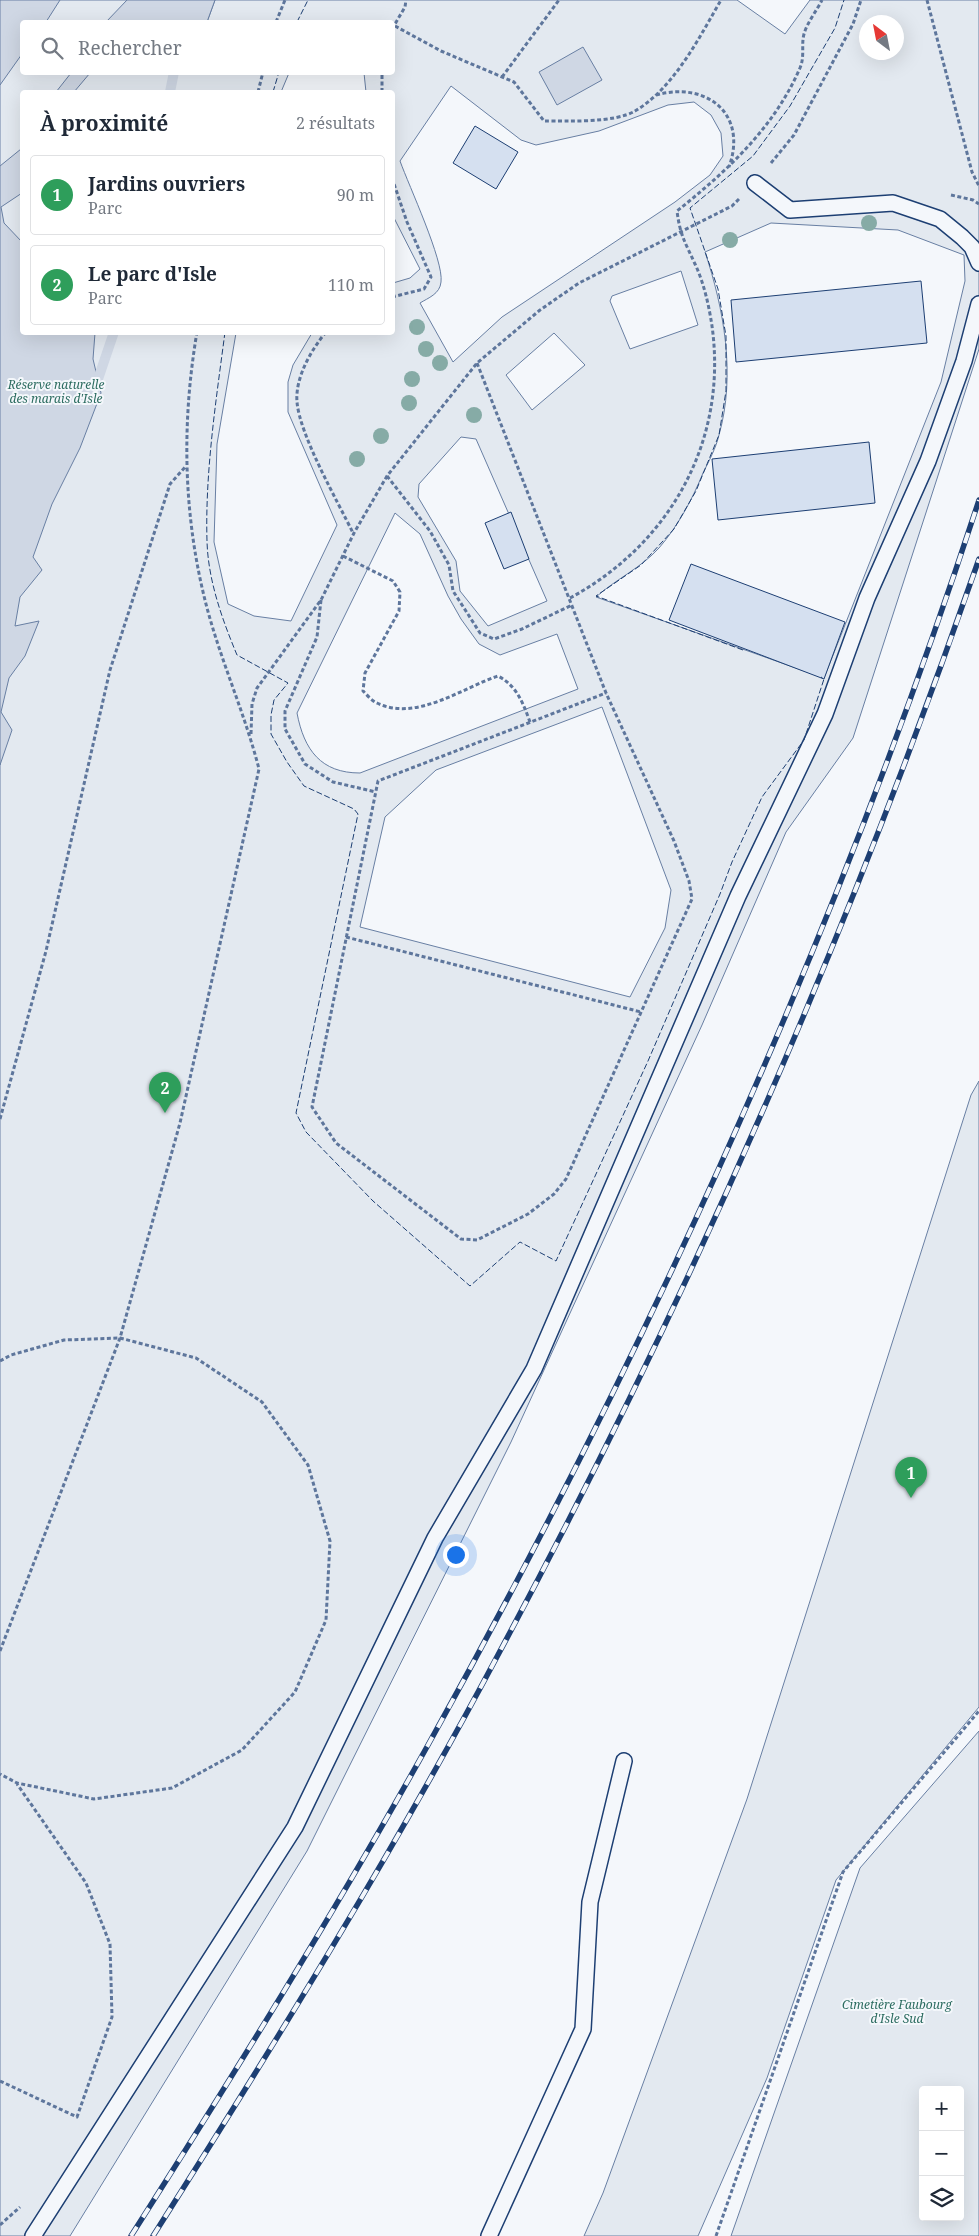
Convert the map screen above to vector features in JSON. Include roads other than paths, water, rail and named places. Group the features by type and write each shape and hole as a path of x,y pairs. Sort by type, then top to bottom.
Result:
{"lane":[{"path":"755,183 790,210 893,203 940,219 972,247 979,263"},
{"path":"33,2236 295,1827 436,1538 534,1369 738,896 825,714 867,598 928,461 964,361 979,304"},
{"path":"488,2236 583,2029 590,1902 624,1761"}],"waterway":[{"path":"170,90 173,75"},
{"path":"94,391 113,335"}],"railway":[{"path":"131,2236 283,1992 393,1807 509,1595 588,1444 734,1136 801,979 864,821 924,661 979,500"},
{"path":"153,2236 332,1948 417,1802 459,1728 569,1520 635,1387 761,1115 819,978 929,700 979,559"}],"place":[{"name":"Le parc d'Isle","path":"165,1113"},
{"name":"Jardins ouvriers","path":"911,1498"}],"park label":[{"name":"Réserve naturelle des marais d'Isle","path":"56,392"},
{"name":"Cimetière Faubourg d'Isle Sud","path":"897,2012"}]}
